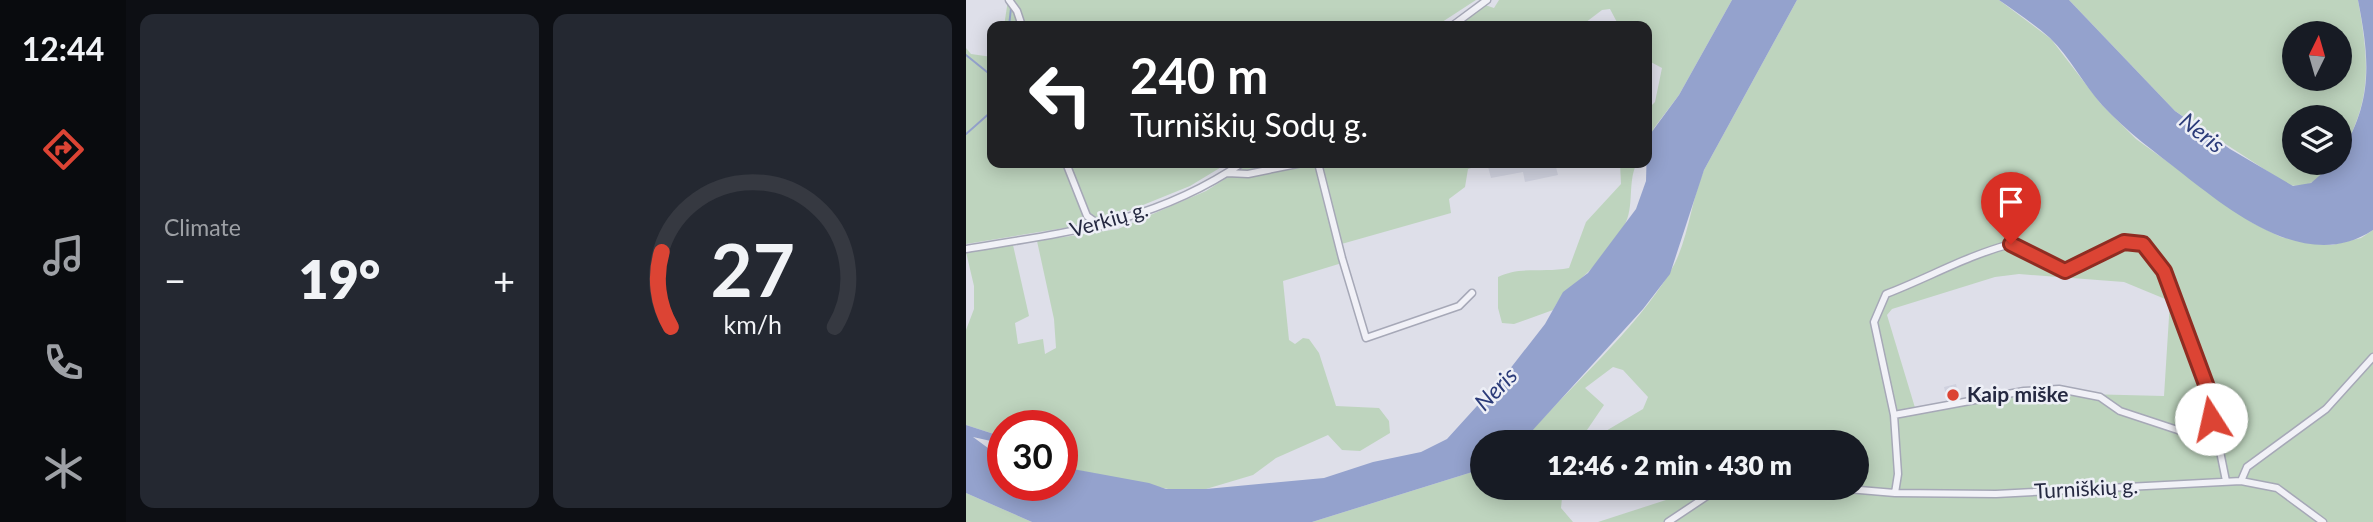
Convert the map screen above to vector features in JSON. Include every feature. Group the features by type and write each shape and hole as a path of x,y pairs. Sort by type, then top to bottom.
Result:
{"street":[{"path":"1009,0 1020,21"},
{"path":"1459,21 1487,0"},
{"path":"1068,168 1087,216 1102,226"},
{"name":"Verkių g.","path":"966,248 1102,226 1194,192 1234,168"},
{"path":"1227,173 1248,174 1277,168"},
{"path":"1319,168 1366,338 1460,306 1472,293"},
{"path":"1077,231 1087,216"},
{"path":"1895,493 1898,474 1894,415 1874,322 1886,294 1936,275 1981,252 2011,244 2065,271 2124,242 2135,241 2148,248 2164,271 2207,387 2226,481"},
{"path":"2241,481 2247,467 2326,409 2373,356"},
{"path":"1894,415 2032,390 2059,388 2100,397 2120,411 2217,443"},
{"name":"Turniškių g.","path":"1869,491 1996,494 2241,481 2277,488 2323,522"},
{"path":"1668,522 1701,500"}],"shaded area":[{"path":"1488,168 1556,168 1558,175 1525,182 1523,172 1491,178"},
{"name":"Kaip miške","path":"1956,384 1960,400 1948,403 1944,387"}],"green space":[{"path":"1008,0 1476,0 1444,21 1005,21"},
{"path":"1499,0 1732,0 1679,95 1652,133 1652,105 1655,102 1662,68 1652,63 1652,21 1616,21 1610,9 1602,10 1588,21 1462,21 1485,5 1494,8"},
{"path":"1797,0 1999,0 2051,39 2101,104 2136,139 2251,222 2281,237 2316,244 2332,245 2361,238 2373,230 2373,522 1598,522 1666,500 1869,500 1869,430 1608,430 1643,409 1648,397 1623,370 1613,367 1585,388 1604,405 1587,430 1533,430 1620,338 1656,294 1681,248 1704,170","holes":["2019,274 2124,282 2170,301 2164,396 2044,393 1916,411 1887,315 1892,309 1995,277"]},
{"path":"2069,0 2358,0 2366,80 2352,132 2352,105 2282,105 2282,175 2322,175 2301,186 2287,184 2175,111"},
{"path":"966,48 971,54 987,56 987,168 1220,168 1190,186 1101,222 966,244"},
{"path":"1242,168 1471,168 1468,169 1465,187 1449,199 1451,213 1338,245 1342,263 1283,281 1289,340 1295,344 1303,338 1309,339 1319,353 1336,406 1379,408 1389,421 1390,433 1360,451 1342,450 1328,435 1276,458 1253,475 1206,489 1173,490 1078,470 1078,410 987,410 987,432 966,425 966,330 974,309 974,286 966,252 1013,245 1029,316 1015,323 1018,344 1043,339 1045,354 1056,348 1054,319 1037,241 1118,229 1206,191"},
{"path":"1620,168 1635,168 1627,219 1602,258 1564,294 1553,310 1514,324 1502,323 1498,308 1498,277 1515,272 1569,268 1586,222 1621,184"},
{"path":"1470,473 1470,500 1562,500 1561,508 1573,522 1312,522"},
{"path":"966,493 1032,522 966,522"}],"water":[{"name":"Neris","path":"1732,0 1797,0 1704,170 1670,274 1643,309 1533,430 1470,430 1470,473 1312,522 1032,522 966,493 966,425 987,432 987,440 973,437 987,447 987,501 1078,501 1078,470 1149,483 1166,489 1206,489 1324,478 1373,462 1421,452 1447,439 1506,374 1545,324 1563,292 1588,273 1636,209 1646,181 1646,168 1652,168 1652,132 1679,95"},
{"name":"Neris","path":"1999,0 2069,0 2175,111 2230,149 2293,186 2311,183 2320,175 2352,175 2352,132 2366,80 2365,42 2358,0 2373,0 2373,230 2348,242 2323,245 2298,242 2248,221 2203,190 2131,133 2102,105 2050,38"}],"waterway":[{"path":"1010,21 1011,8"},
{"path":"966,55 987,72"},
{"path":"966,134 987,115"}],"place":[{"name":"Kaip miške","path":"1953,395"}],"route":[{"path":"2011,244 2065,271 2124,242 2139,242 2148,248 2164,271 2175,309 2207,387 2211,419"}]}
